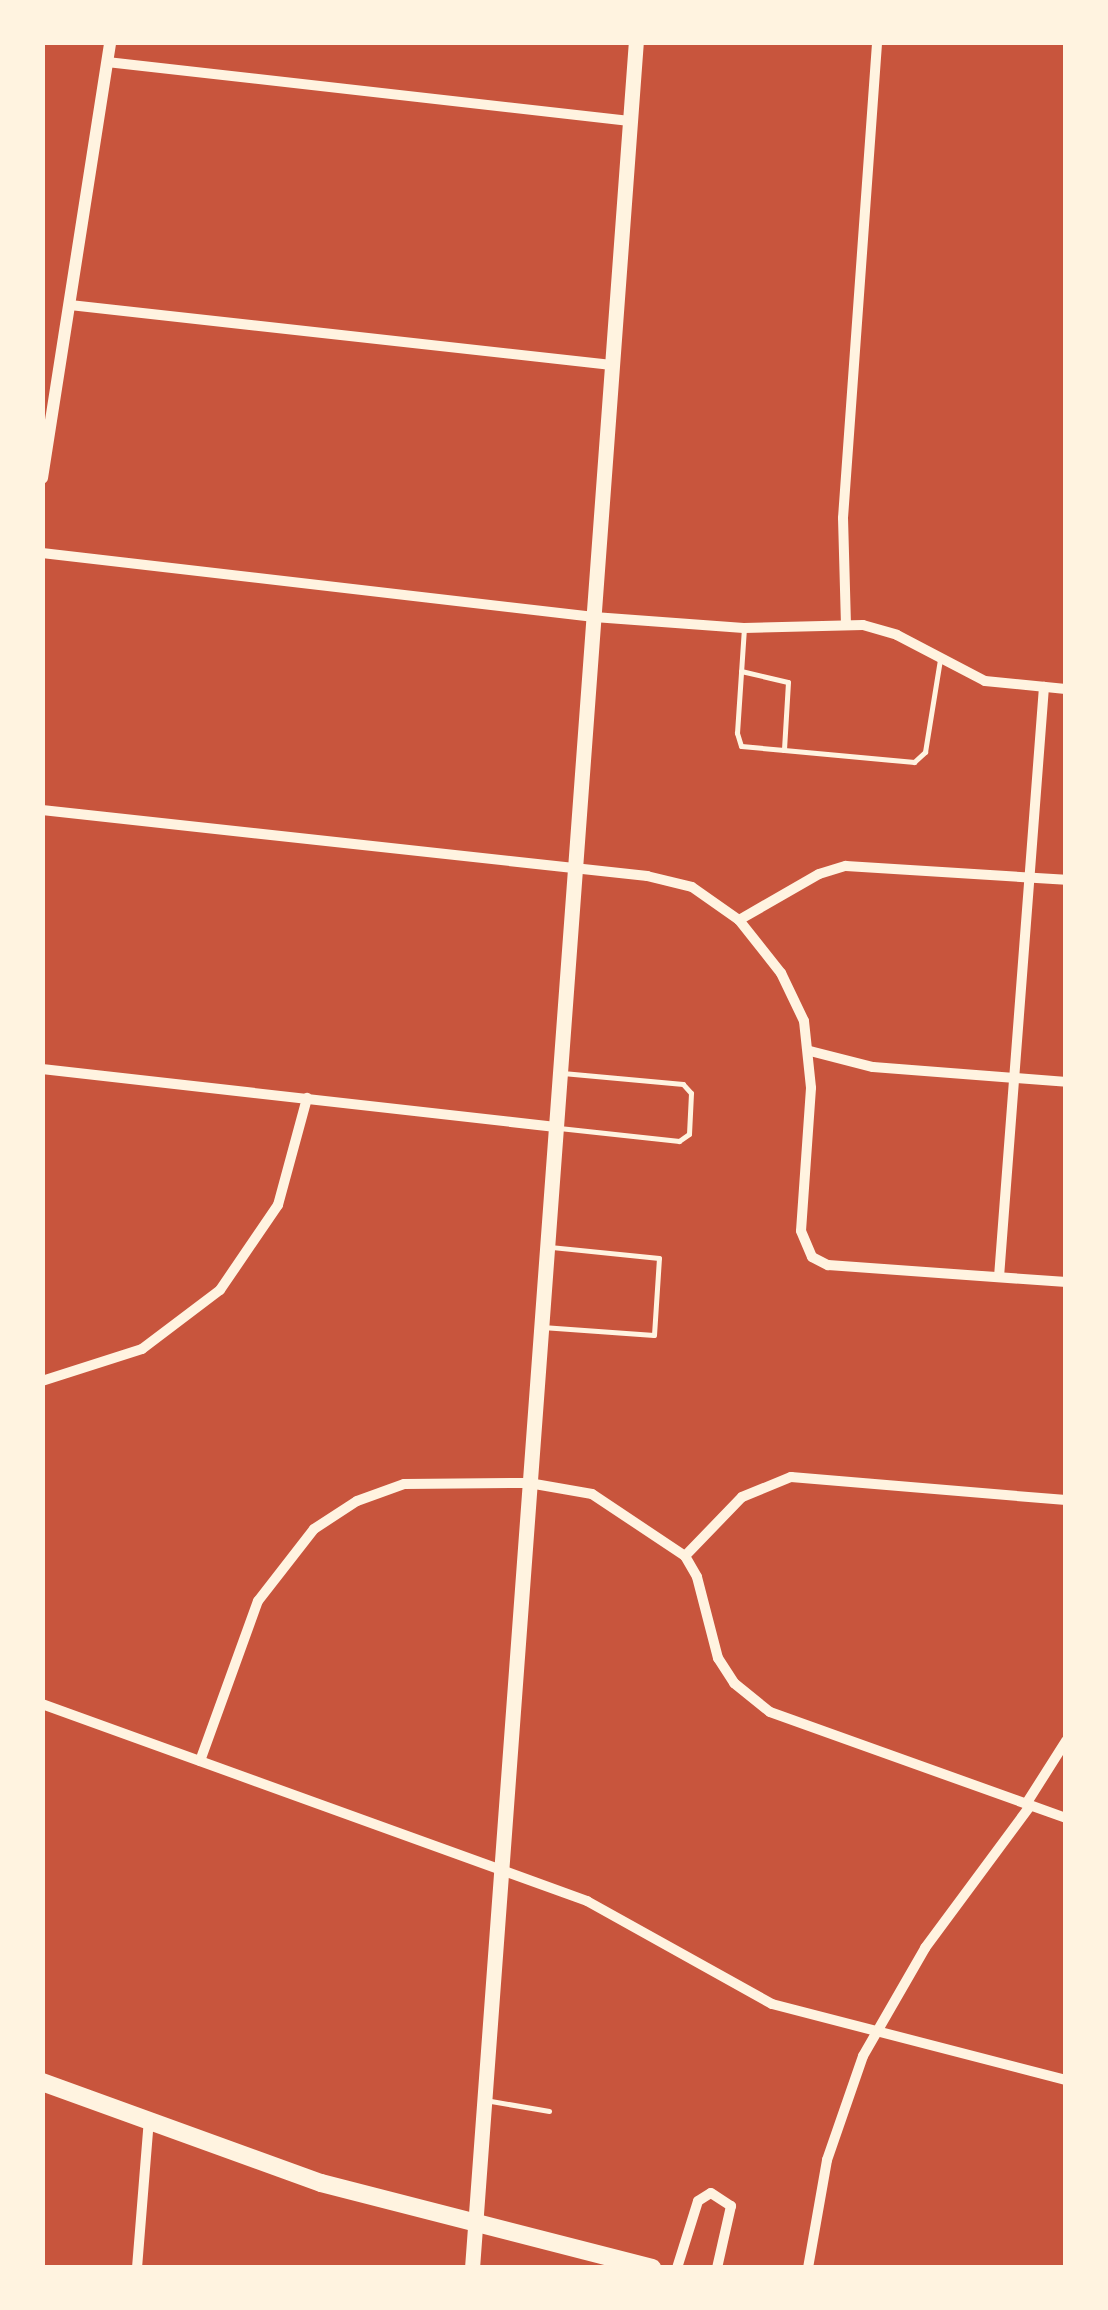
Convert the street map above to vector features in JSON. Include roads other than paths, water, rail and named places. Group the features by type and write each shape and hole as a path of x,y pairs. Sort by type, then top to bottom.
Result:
{"main road":[{"path":"472,2268 636,42"},
{"path":"42,2082 322,2182 652,2268"}],"street":[{"path":"42,478 110,42"},
{"path":"846,625 843,518 877,42"},
{"path":"107,62 630,121"},
{"path":"70,305 612,366"},
{"path":"42,554 594,617 744,628 846,625 883,629 984,681 1066,689"},
{"path":"999,1277 1044,687"},
{"path":"42,810 692,887 739,920 797,1002 810,1051 801,1231 807,1251 828,1265 1066,1282"},
{"path":"739,920 819,874 846,866 1066,880"},
{"path":"810,1051 873,1067 1066,1082"},
{"path":"42,1069 556,1127"},
{"path":"42,1381 142,1348 220,1290 278,1204 307,1098"},
{"path":"685,1556 742,1497 792,1478 1066,1500"},
{"path":"200,1761 258,1600 314,1529 357,1501 404,1484 529,1483 592,1494 685,1556 697,1577 718,1658 755,1703 1066,1818"},
{"path":"42,1704 616,1913 734,1988 875,2032 1066,2080"},
{"path":"808,2268 837,2125 875,2032 924,1948 1028,1805 1066,1741"},
{"path":"137,2268 148,2120"},
{"path":"677,2268 698,2202 711,2193 730,2206 717,2268"}],"lane":[{"path":"744,628 741,746 914,762 925,752 940,659"},
{"path":"741,671 788,682 784,750"},
{"path":"556,1127 678,1141 689,1134 691,1092 683,1084 560,1072"},
{"path":"541,1326 654,1335 659,1258 547,1246"},
{"path":"482,2099 549,2110"}]}
